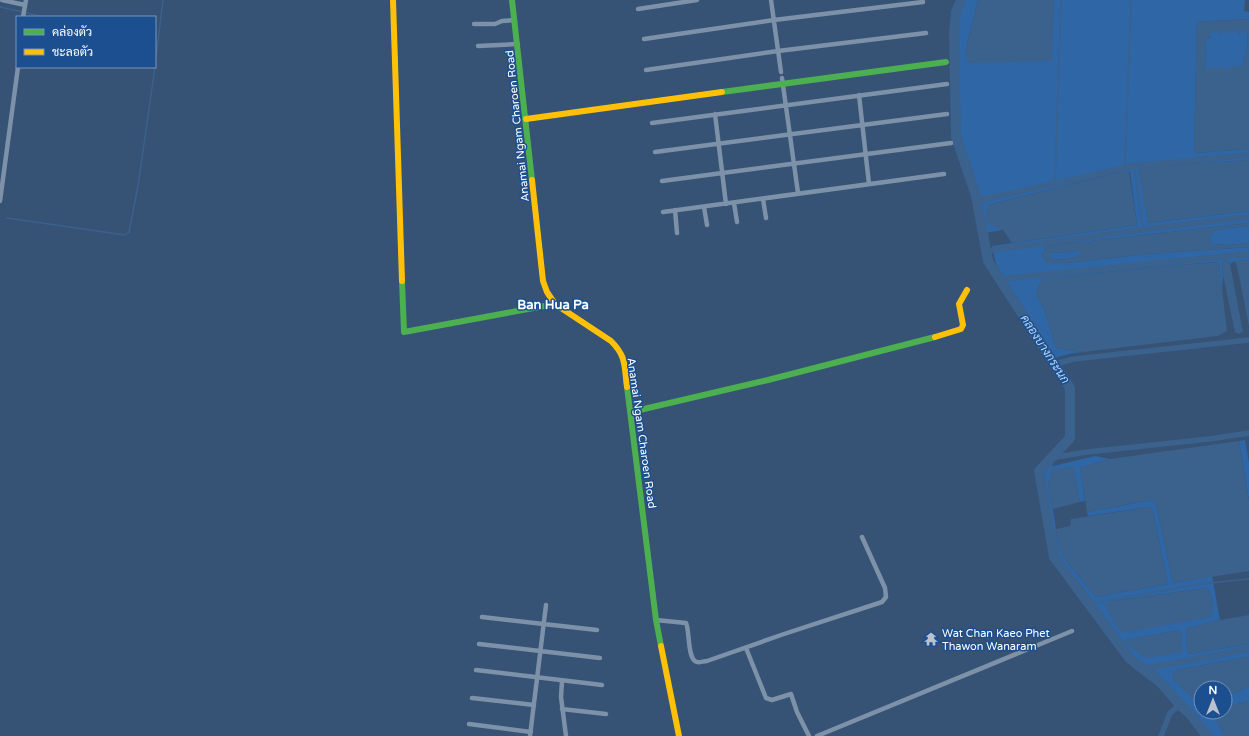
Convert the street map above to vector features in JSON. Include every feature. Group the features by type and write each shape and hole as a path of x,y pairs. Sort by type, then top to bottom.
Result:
{"street":[{"path":"2,0 25,4 23,16"},
{"path":"393,0 404,332 556,304"},
{"name":"Anamai Ngam Charoen Road","path":"512,0 543,281 547,292 556,304 611,341 623,356 656,620 679,736"},
{"path":"638,9 697,0"},
{"path":"771,0 781,72"},
{"path":"644,39 774,20 923,2"},
{"path":"474,24 495,24 502,21 515,20"},
{"path":"646,70 778,51 926,33"},
{"path":"478,46 518,44"},
{"path":"526,119 782,81 946,62"},
{"path":"0,201 18,68"},
{"path":"782,81 798,193"},
{"path":"652,123 785,104 947,84"},
{"path":"859,95 869,184"},
{"path":"716,114 726,204"},
{"path":"655,152 947,114"},
{"path":"662,181 951,143"},
{"path":"663,212 944,174"},
{"path":"763,199 766,218"},
{"path":"734,203 736,222"},
{"path":"704,207 707,225"},
{"path":"675,210 677,233"},
{"path":"631,412 768,380 956,331 961,329 963,326 959,304 967,290"},
{"path":"656,620 686,623 688,627 690,656 697,662 707,661 882,602 886,597 885,588 862,537"},
{"path":"469,724 531,734 546,605"},
{"path":"482,617 597,630"},
{"path":"817,736 1072,631"},
{"path":"479,644 600,658"},
{"path":"746,648 766,698 772,700 791,694 802,723 809,736"},
{"path":"476,670 602,685"},
{"path":"562,681 562,709 566,736 570,736"},
{"path":"472,698 534,705"},
{"path":"562,709 606,714"}],"shaded area":[{"path":"964,0 978,0 965,53 1051,61 1054,0 1245,0 1244,11 1249,12 1249,19 1197,22 1194,153 1249,149 1249,160 1146,167 1139,170 1148,223 1249,211 1249,223 1047,246 1042,255 1047,263 1065,263 1148,254 1249,247 1249,260 1235,261 1230,264 1227,260 1222,261 1222,295 1219,263 1216,262 1042,279 1036,293 1045,312 1056,348 1083,352 1055,358 996,264 992,246 1137,225 1130,172 1120,172 988,205 1003,230 985,233 978,196 961,138 957,26"},
{"path":"978,0 1054,0 1052,61 969,63 965,53"},
{"path":"1249,19 1249,149 1194,153 1197,22","holes":["1232,28 1235,35 1235,31 1238,30 1239,36 1243,29 1247,32 1247,50 1241,67 1232,66 1225,70 1224,67 1220,66 1215,71 1215,66 1212,68 1205,68 1206,39 1208,36 1211,39 1211,31 1217,31 1221,35 1224,30 1228,34"]},
{"path":"1232,27 1235,33 1235,30 1238,30 1239,35 1243,29 1247,32 1247,50 1241,68 1215,71 1212,68 1205,68 1206,39 1208,36 1210,39 1211,31 1223,30"},
{"path":"1249,160 1249,211 1148,223 1138,170 1146,167"},
{"path":"1120,172 1129,172 1137,225 1012,243 1003,230 989,225 985,217 988,205"},
{"path":"1249,223 1249,226 1226,228 1214,231 1209,239 1212,244 1230,245 1249,243 1249,247 1148,254 1065,263 1047,263 1042,255 1047,246","holes":["1080,250 1080,255 1073,258 1064,259 1052,259 1049,257 1049,253"]},
{"path":"1249,226 1249,243 1230,245 1212,244 1209,239 1213,231"},
{"path":"1080,250 1080,255 1073,258 1064,259 1052,259 1049,257 1048,253 1069,252"},
{"path":"1227,260 1230,264 1243,332 1239,334 1235,332 1223,275 1222,261"},
{"path":"1249,260 1249,326 1235,261"},
{"path":"1219,262 1227,331 1218,336 1083,352 1056,348 1045,312 1036,293 1042,279"},
{"path":"1245,440 1249,462 1249,501 1239,441"},
{"path":"1239,441 1249,501 1249,571 1173,583 1156,504 1152,500 1087,512 1080,468 1110,459"},
{"path":"1095,456 1110,459 1080,468 1085,501 1080,502 1073,467 1048,484 1058,546 1064,558 1096,597 1168,584 1153,511 1149,507 1088,516 1087,512 1152,500 1156,504 1173,583 1212,576 1220,620 1186,629 1187,650 1189,654 1249,644 1249,659 1247,657 1177,670 1172,678 1193,698 1193,710 1180,702 1155,674 1136,661 1136,657 1128,652 1084,589 1056,555 1043,475 1052,462 1053,466","holes":["1207,588 1212,602 1212,614 1210,617 1112,601","1180,630 1182,638 1182,652 1125,640"]},
{"path":"1074,467 1080,502 1053,509 1048,484 1051,469"},
{"path":"1149,507 1153,511 1168,584 1096,597 1064,558 1058,546 1056,529 1070,526 1071,519"},
{"path":"1207,588 1212,602 1213,610 1211,617 1133,631 1121,632 1116,626 1105,605 1112,601"},
{"path":"1249,615 1249,644 1189,654 1187,650 1186,629 1220,620"},
{"path":"1180,630 1182,638 1182,652 1146,658 1135,651 1124,640"},
{"path":"1247,657 1249,659 1249,687 1233,693 1233,680 1193,680 1193,698 1172,678 1172,673 1177,670"},
{"path":"1249,687 1249,701 1233,705 1233,693"},
{"path":"1249,701 1249,736 1225,736 1216,720 1233,720 1233,705"},
{"path":"1200,720 1216,720 1225,736 1212,736"}],"waterway":[{"path":"156,58 163,0"},
{"name":"คลองบางกระนก","path":"961,0 956,12 954,33 956,137 976,196 988,261 1070,388 1070,438 1039,471 1054,557 1130,659 1161,683 1190,714 1207,736"},
{"path":"1055,183 1061,0"},
{"path":"1125,168 1131,0"},
{"path":"0,7 40,16"},
{"path":"7,218 125,235 129,232 138,186 155,68"},
{"path":"977,201 1134,166 1249,155"},
{"path":"1134,166 1143,230"},
{"path":"986,251 1249,217"},
{"path":"1000,279 1249,254"},
{"path":"1054,364 1074,359 1249,340"},
{"path":"1051,458 1087,452 1209,439 1249,433"},
{"path":"1088,604 1199,584 1249,579"},
{"path":"1144,669 1249,649"},
{"path":"1161,736 1170,713 1180,705"}],"traffic: fast":[{"path":"512,0 532,180"},
{"path":"722,92 946,62"},
{"path":"402,281 404,332 555,304"},
{"path":"631,412 768,380 935,337"},
{"path":"627,387 656,620 661,646"}],"traffic: slow":[{"path":"393,0 402,281"},
{"path":"526,119 722,92"},
{"path":"532,180 543,281 547,292 555,304 611,341 620,352 624,362 627,387"},
{"path":"935,337 961,329 963,325 959,304 967,290"},
{"path":"661,646 679,736"}],"place":[{"name":"Wat Chan Kaeo Phet Thawon Wanaram","path":"931,639"}],"district":[{"name":"Ban Hua Pa","path":"553,304"}]}
